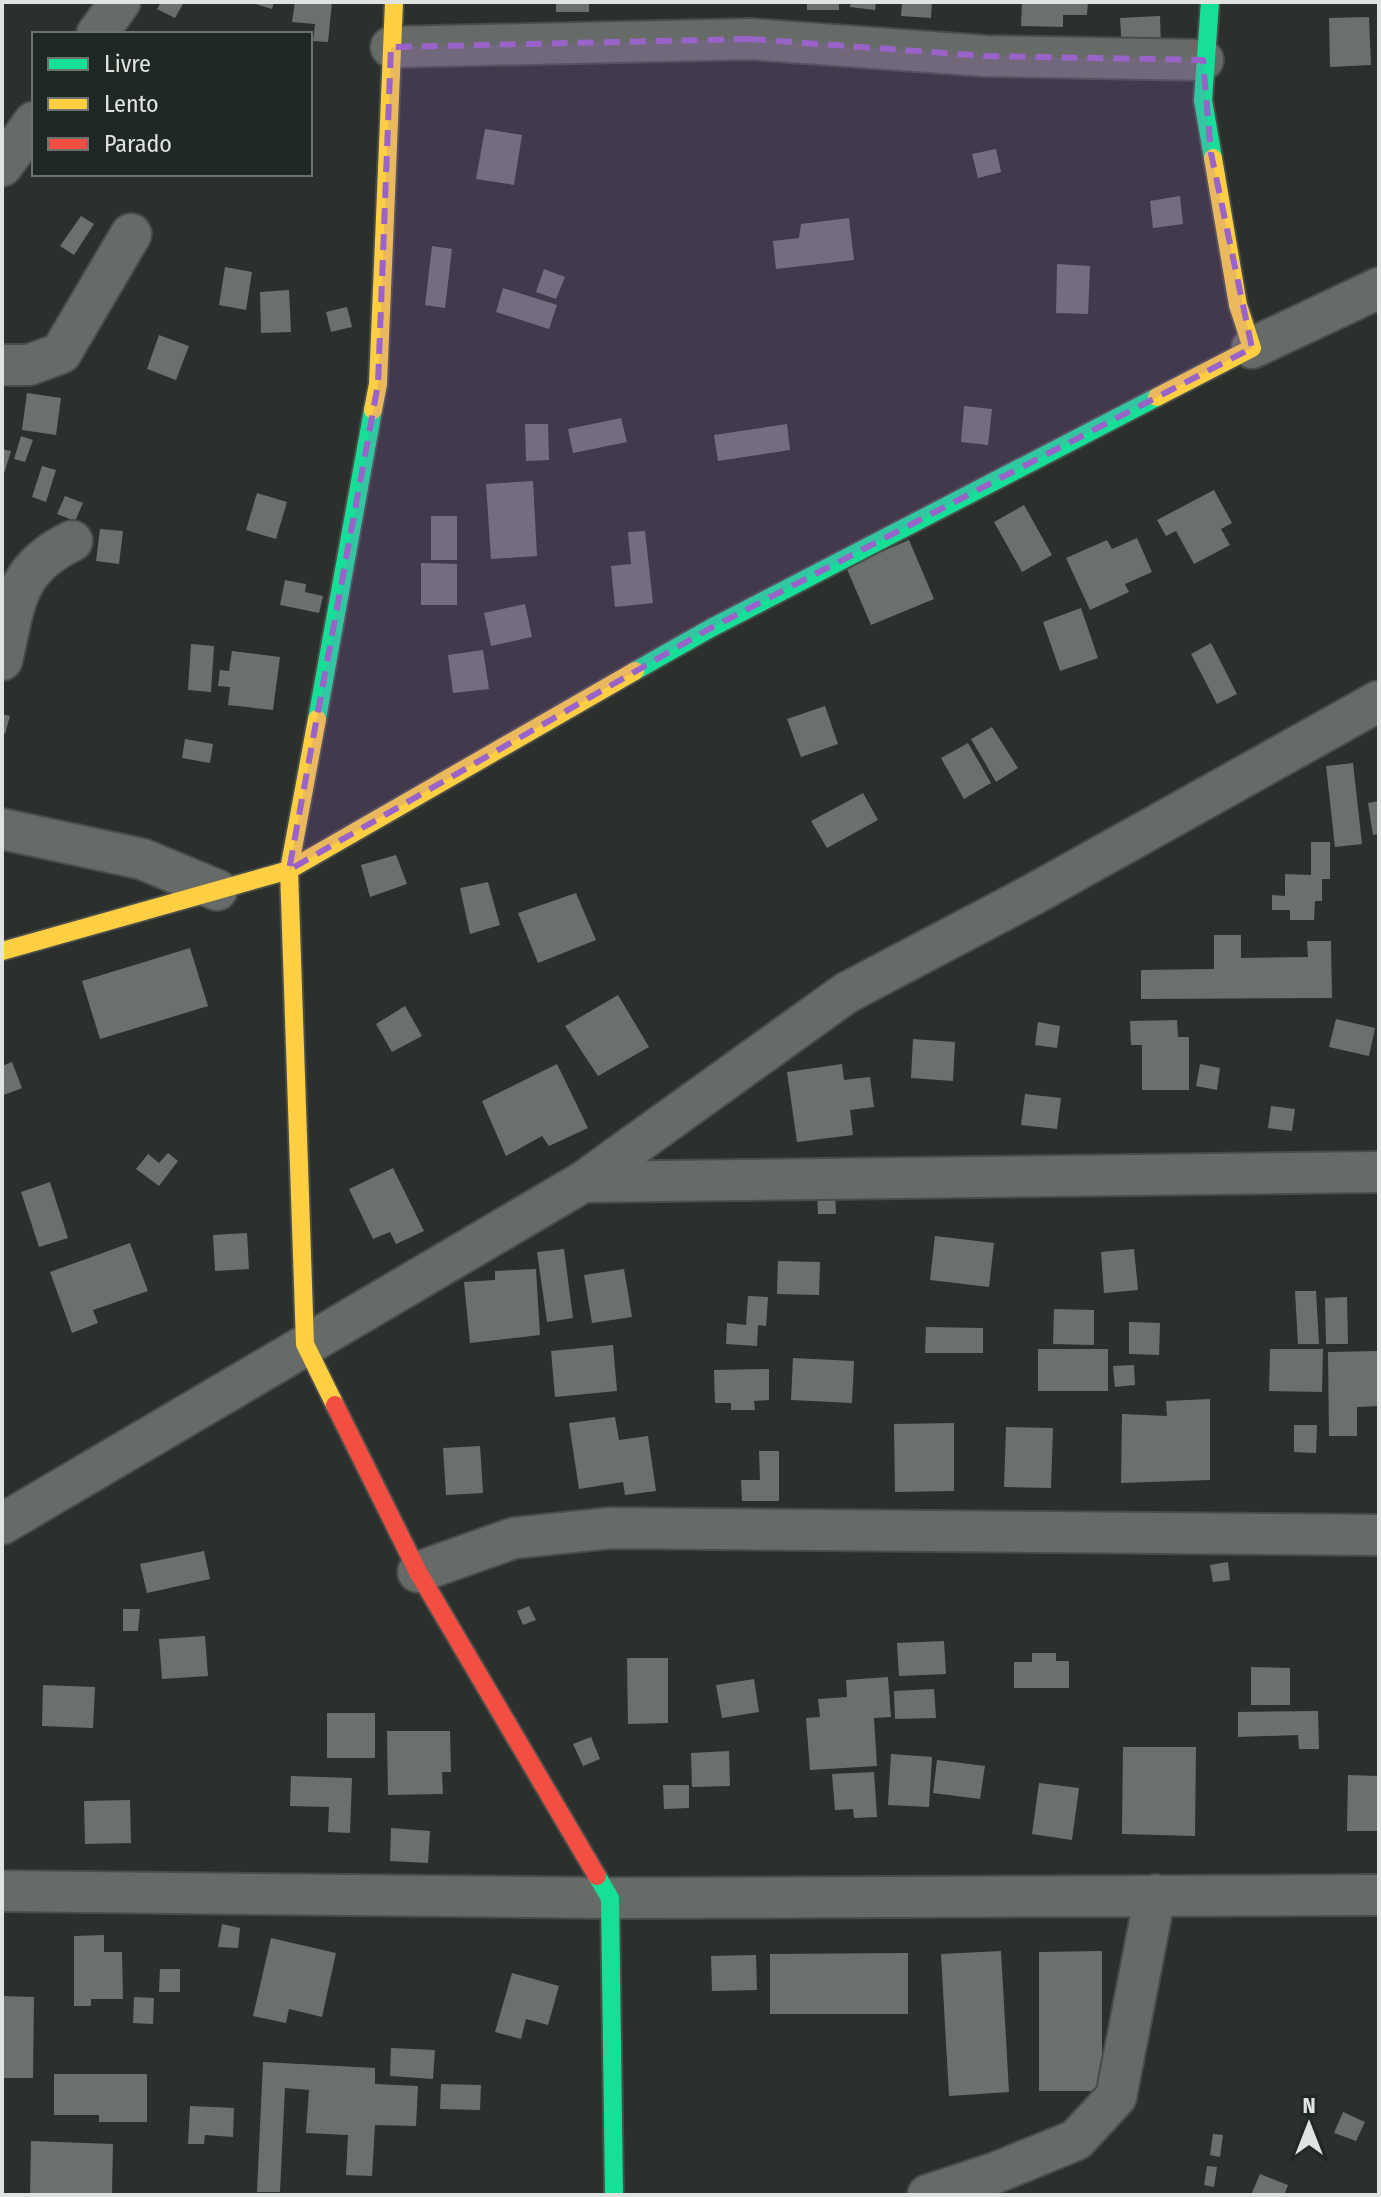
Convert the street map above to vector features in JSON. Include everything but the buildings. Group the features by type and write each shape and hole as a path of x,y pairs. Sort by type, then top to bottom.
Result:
{"street":[{"path":"98,32 120,2"},
{"path":"394,2 378,384 289,870 305,1344 418,1572 610,1898 614,2195"},
{"path":"1210,2 1203,60 1203,100 1238,305 1252,348"},
{"path":"391,47 750,39 986,56 1203,60"},
{"path":"2,166 32,125"},
{"path":"2,365 29,365 61,353 131,234"},
{"path":"2,951 289,870 711,628 1252,348 1379,288"},
{"path":"2,660 19,586 51,551 72,541"},
{"path":"2,1524 583,1182 846,993 1032,895 1379,701"},
{"path":"2,829 142,859 217,890"},
{"path":"583,1182 1379,1172"},
{"path":"418,1572 514,1538 611,1528 1379,1535"},
{"path":"2,1891 610,1898 1379,1895"},
{"path":"928,2195 995,2173 1076,2140 1116,2097 1155,1895"}],"highlighted area":[{"path":"750,39 986,56 1203,60 1211,153 1252,348 711,628 289,870 378,384 391,47"}],"traffic: fast":[{"path":"1210,2 1203,100 1213,158"},
{"path":"635,671 711,628 1157,397"},
{"path":"317,719 373,410"},
{"path":"597,1876 610,1898 614,2195"}],"traffic: slow":[{"path":"373,410 378,384 394,2"},
{"path":"1157,397 1252,348 1238,305 1213,158"},
{"path":"2,951 289,870 635,671"},
{"path":"317,719 289,870 305,1344 335,1405"}],"traffic: jam":[{"path":"335,1405 418,1572 597,1876"}]}
